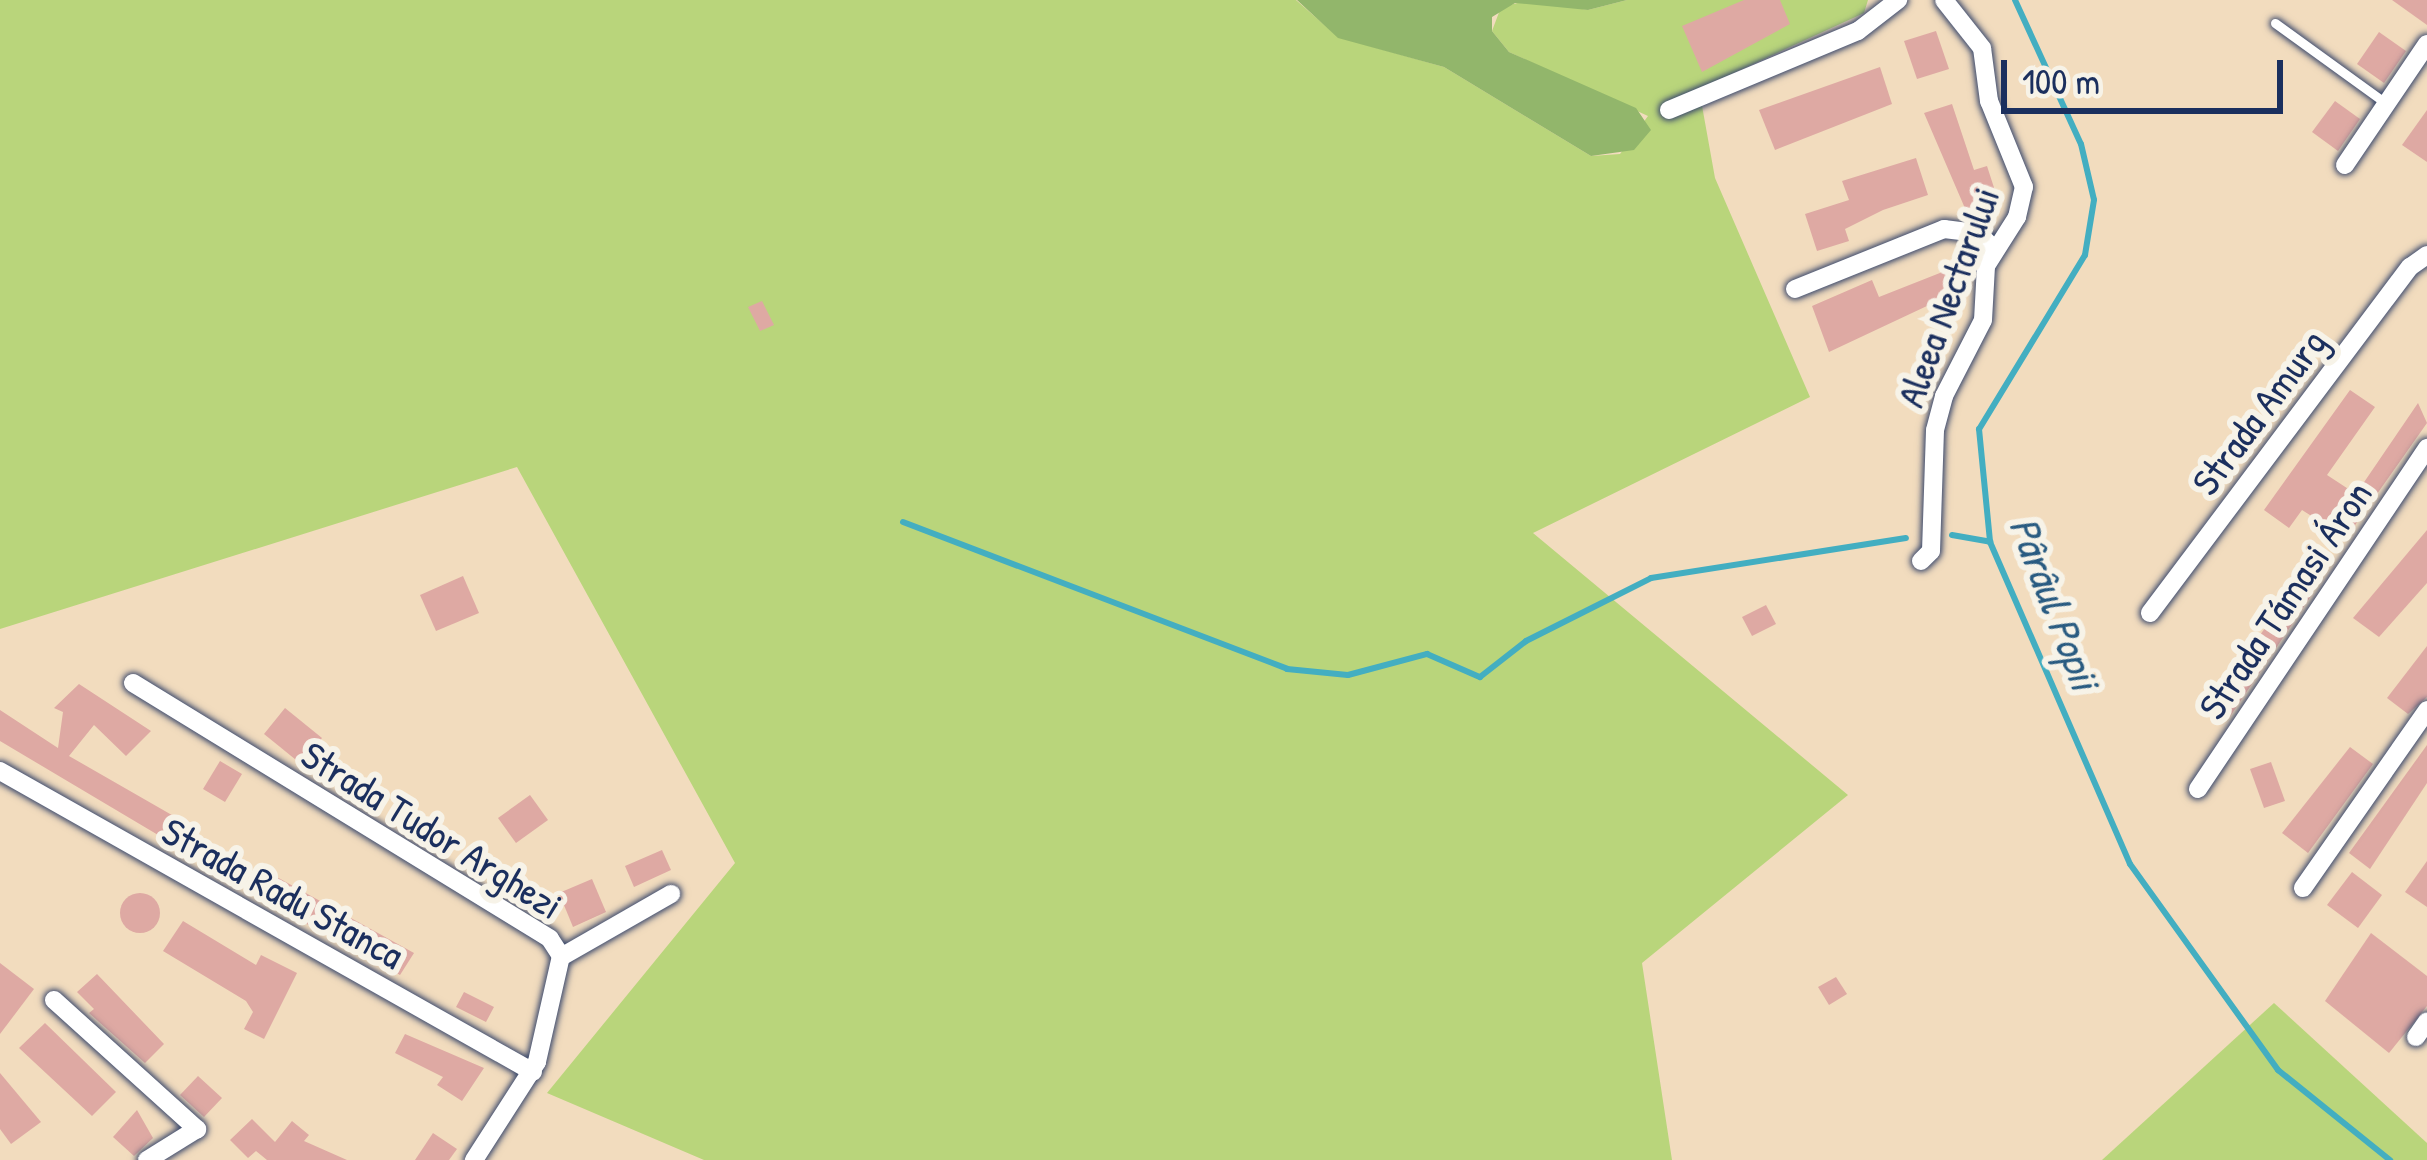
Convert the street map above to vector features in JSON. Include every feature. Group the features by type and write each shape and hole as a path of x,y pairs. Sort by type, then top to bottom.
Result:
{"street":[{"path":"1669,110 1858,31 1898,0"},
{"name":"Aleea Nectarului","path":"1921,562 1934,530 1935,430 1983,320 1993,247 2022,203 2021,170 1989,101 1982,48 1944,0"},
{"path":"2345,165 2427,44"},
{"path":"1795,289 1943,229 1978,233 1993,247"},
{"name":"Strada Amurg","path":"2150,613 2397,284 2427,255"},
{"name":"Strada Támasi Áron","path":"2198,789 2427,448"},
{"name":"Strada Tudor Arghezi","path":"133,683 483,893 550,939 561,957 532,1072 474,1160"},
{"path":"2303,888 2427,710"},
{"name":"Strada Radu Stanca","path":"0,771 532,1072"},
{"path":"561,957 671,894"},
{"path":"54,1000 196,1129 147,1160"}],"lane":[{"path":"2275,23 2386,104"}],"green space":[{"path":"0,0 1296,0 1338,37 1444,67 1591,156 1620,154 1648,116 1509,52 1492,31 1501,7 1530,0 1588,10 1627,0 1868,0 1864,13 1699,89 1715,178 1810,397 1533,533 1848,795 1642,963 1672,1160 704,1160 547,1093 735,863 517,467 0,629"},
{"path":"1297,0 1627,0 1588,10 1515,3 1492,17 1492,31 1509,52 1636,108 1651,130 1634,150 1591,156 1444,67 1338,38"},
{"path":"2274,1003 2427,1143 2427,1160 2102,1160"}],"building":[{"path":"1744,0 1780,0 1790,24 1702,72 1682,26"},
{"path":"2392,0 2427,0 2427,25"},
{"path":"1936,31 1949,69 1917,79 1904,41"},
{"path":"2379,32 2406,51 2384,83 2357,64"},
{"path":"1880,67 1892,104 1775,150 1759,110"},
{"path":"2335,101 2360,119 2338,151 2312,132"},
{"path":"1952,104 1974,170 1987,166 1999,203 1967,213 1924,113"},
{"path":"2427,110 2427,162 2402,145"},
{"path":"1916,158 1928,195 1845,229 1849,241 1817,251 1805,214 1849,200 1842,181"},
{"path":"1950,269 1961,290 1829,352 1812,306 1872,280 1879,297"},
{"path":"762,301 774,325 760,331 748,307"},
{"path":"2350,390 2375,407 2327,475 2356,494 2418,403 2427,423 2346,538 2302,510 2289,528 2264,510"},
{"path":"2427,530 2427,583 2379,637 2353,618"},
{"path":"463,576 479,613 436,631 420,595"},
{"path":"2299,582 2313,593 2229,718 2209,704"},
{"path":"1766,605 1776,624 1752,636 1742,617"},
{"path":"2427,646 2427,697 2408,714 2387,698"},
{"path":"79,684 151,731 126,756 94,725 69,756 198,830 185,851 0,741 0,710 58,748 63,712 54,708"},
{"path":"285,708 322,738 301,764 264,734"},
{"path":"2427,745 2427,783 2370,869 2349,853"},
{"path":"2350,747 2373,764 2308,853 2282,833"},
{"path":"220,761 242,774 225,802 203,789"},
{"path":"2271,762 2285,801 2264,808 2250,769"},
{"path":"530,795 548,820 516,843 498,818"},
{"path":"662,850 671,870 634,887 625,866"},
{"path":"2427,861 2427,907 2405,892"},
{"path":"2352,872 2382,895 2358,928 2327,905"},
{"path":"275,876 414,953 400,975 261,899"},
{"path":"592,879 606,912 573,927 559,893"},
{"path":"140,893 154,899 160,913 154,927 140,933 126,927 120,913 126,899"},
{"path":"183,921 256,965 261,955 297,973 264,1039 244,1029 253,1012 246,1001 163,951"},
{"path":"2371,933 2427,976 2427,1006 2389,1053 2325,1001"},
{"path":"0,963 34,989 0,1034"},
{"path":"97,974 164,1044 145,1063 89,1013 94,1009 77,992"},
{"path":"1836,977 1847,994 1829,1005 1818,987"},
{"path":"464,992 494,1007 486,1022 456,1007"},
{"path":"45,1023 116,1092 92,1116 19,1048"},
{"path":"405,1034 484,1068 462,1101 437,1085 443,1077 395,1053"},
{"path":"0,1073 41,1122 11,1144 0,1129"},
{"path":"198,1076 222,1098 204,1117 180,1095"},
{"path":"137,1110 153,1138 134,1156 113,1137"},
{"path":"252,1119 275,1142 292,1121 309,1135 304,1141 347,1160 267,1160 256,1151 248,1158 230,1140"},
{"path":"433,1133 457,1149 449,1160 415,1160"}],"waterway":[{"name":"Pârâul Popii","path":"2015,0 2081,144 2094,200 2085,255 1979,429 1990,542 2130,864 2278,1070 2390,1160"},
{"path":"903,522 1287,669 1348,675 1427,654 1480,677 1526,641 1651,578 1906,538"},
{"path":"1952,535 1990,542"}]}
